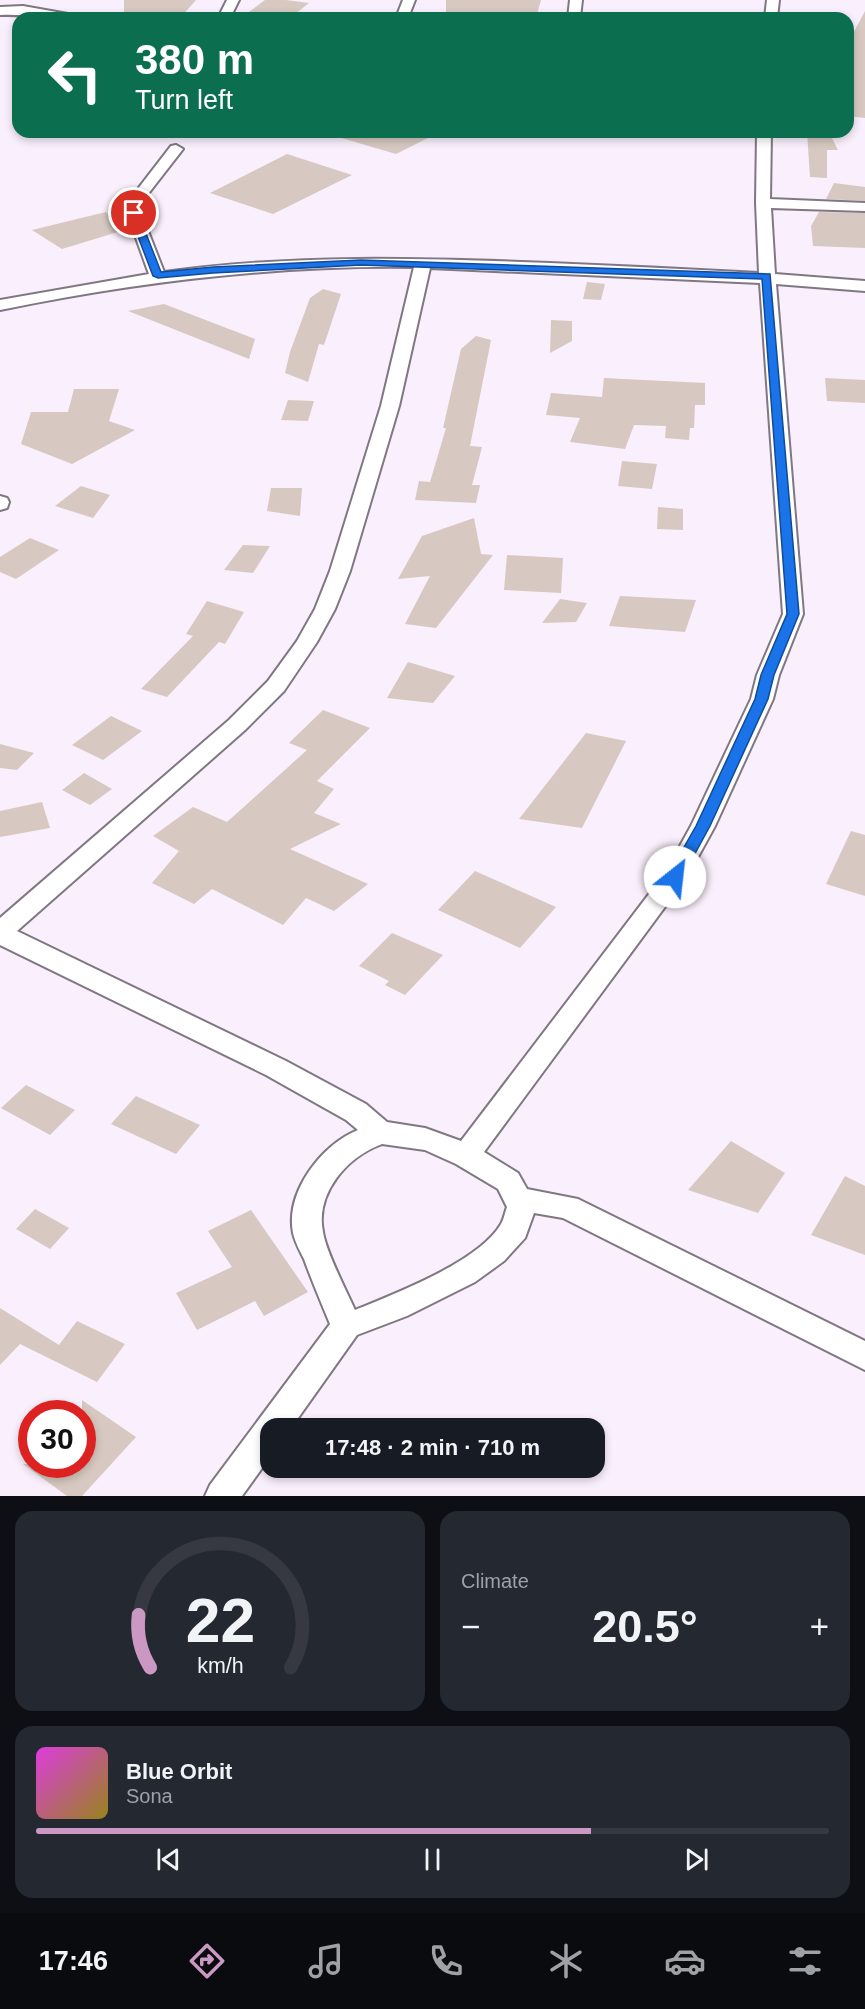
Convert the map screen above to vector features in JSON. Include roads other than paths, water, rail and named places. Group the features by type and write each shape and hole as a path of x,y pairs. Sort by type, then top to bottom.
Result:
{"street":[{"path":"0,11 21,12"},
{"path":"467,1154 675,877 703,826 762,699 768,675 793,614 767,276 763,203 764,138"},
{"path":"158,276 134,213 134,203 176,149"},
{"path":"763,203 865,207"},
{"path":"381,1133 356,1112 276,1068 0,933 237,724 276,686 307,642 325,609 340,571 390,406 423,263"},
{"path":"0,305 67,290 158,276 309,264 423,263 767,276 865,286"},
{"path":"279,1418 346,1326 429,1293 491,1255 511,1235 522,1211 519,1199 510,1183 467,1154 404,1133 381,1133 357,1142 334,1161 317,1183 308,1209 308,1233 346,1326"},
{"path":"519,1199 567,1207 865,1356"},
{"path":"222,1496 260,1444"}]}
